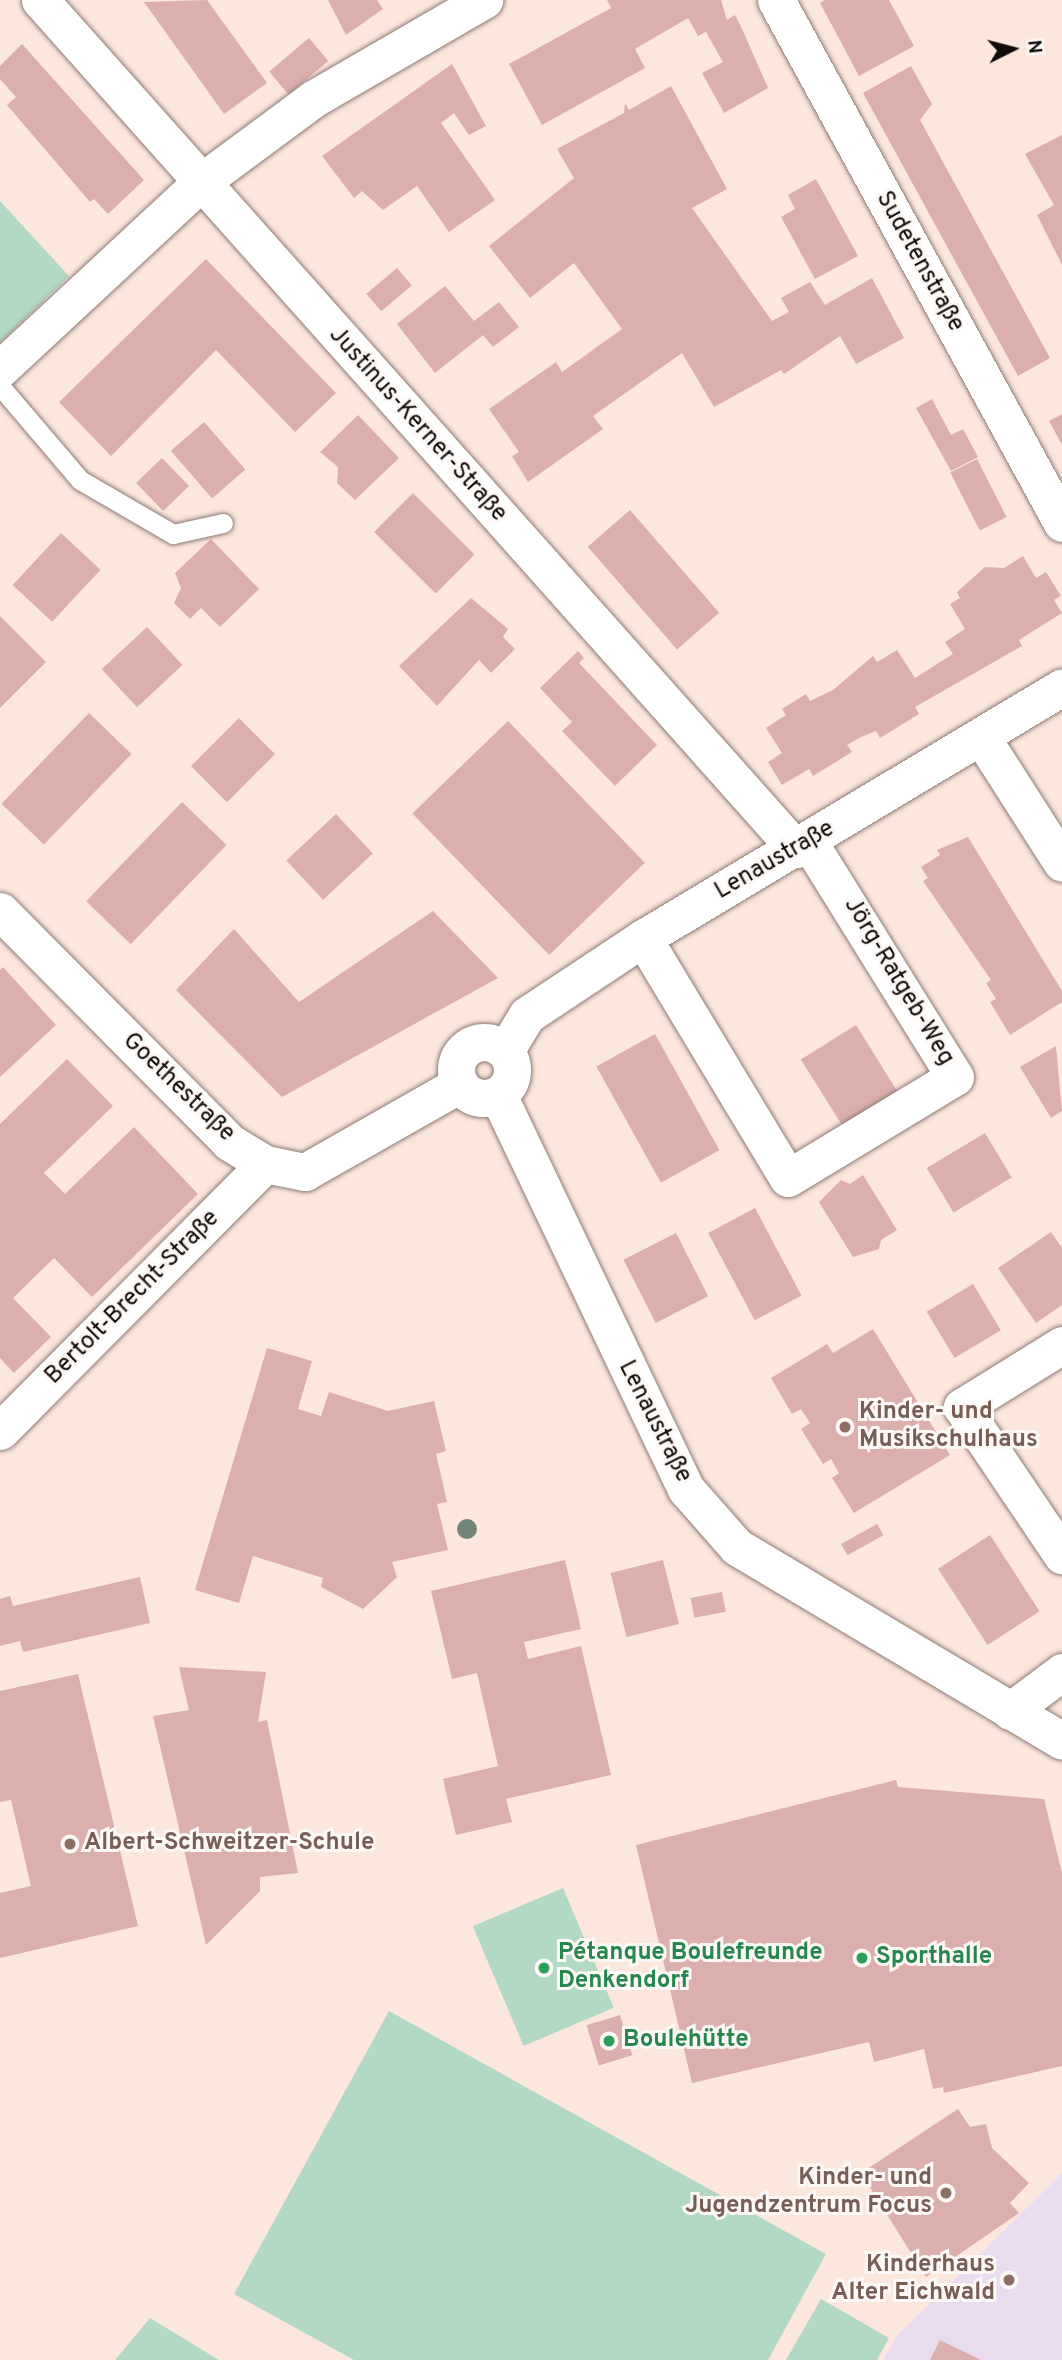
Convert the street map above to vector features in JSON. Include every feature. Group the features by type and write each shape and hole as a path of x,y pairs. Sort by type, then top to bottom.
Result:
{"street":[{"name":"Justinus-Kerner-Straße","path":"40,0 201,182 803,845"},
{"path":"0,369 201,182 426,12 484,0"},
{"name":"Sudetenstraße","path":"776,0 1062,523"},
{"name":"Lenaustraße","path":"505,1051 527,1016 643,938 982,738 1062,687"},
{"path":"982,738 1062,863"},
{"name":"Jörg-Ratgeb-Weg","path":"643,938 788,1178 955,1077 803,845"},
{"name":"Goethestraße","path":"1,915 229,1142 265,1164 305,1172 460,1084"},
{"path":"480,1042 505,1051 512,1075 498,1095 472,1096 460,1084 457,1067 464,1051 480,1042"},
{"name":"Lenaustraße","path":"498,1095 686,1489 737,1547 1062,1741"},
{"name":"Bertolt-Brecht-Straße","path":"0,1431 265,1164"},
{"path":"1062,1345 962,1407 1062,1555"},
{"path":"1010,1711 1062,1672"}],"lane":[{"path":"0,386 80,480 173,534 223,523"}],"shaded area":[{"name":"Kinderhaus Alter Eichwald","path":"1062,2173 1062,2360 883,2360 896,2337"}],"green space":[{"path":"0,201 69,276 0,343"},
{"name":"Pétanque Boulefreunde Denkendorf","path":"563,1888 614,2008 524,2046 473,1926"},
{"path":"389,2011 826,2254 768,2360 354,2360 234,2294"},
{"path":"821,2299 889,2338 877,2360 786,2360"},
{"path":"150,2318 219,2360 115,2360"}],"building":[{"path":"207,0 267,83 224,114 144,2"},
{"path":"328,0 377,0 383,9 346,35"},
{"path":"607,0 721,0 727,20 735,15 768,88 724,113 702,73 723,62 706,32 698,36 688,18 635,49 645,68 542,125 509,64 611,8"},
{"path":"825,0 889,0 914,46 859,76 820,3"},
{"path":"309,38 328,61 288,94 269,71"},
{"path":"22,44 144,180 108,214 94,199 90,202 7,105 16,97 0,79 0,66"},
{"path":"452,64 486,126 469,135 454,113 441,123 495,200 449,232 417,186 383,210 362,191 354,198 322,156"},
{"path":"911,66 932,104 920,120 1050,358 1018,376 863,93"},
{"path":"671,86 727,189 692,208 772,321 789,312 781,298 810,282 825,305 872,278 904,338 856,364 840,336 784,374 781,370 714,407 682,353 593,416 603,429 528,482 512,456 519,452 489,409 556,362 562,372 622,329 574,263 530,298 489,246 574,178 557,149 624,113 625,103 629,110"},
{"path":"1062,135 1062,265 1037,215 1054,205 1025,154"},
{"path":"816,179 858,256 815,279 781,217 795,209 788,195"},
{"path":"206,259 336,393 295,432 216,350 111,456 59,402"},
{"path":"397,268 412,286 381,311 366,294"},
{"path":"445,286 474,321 499,302 519,327 493,347 483,335 435,373 397,324"},
{"path":"932,399 951,435 963,429 978,457 951,471 916,408"},
{"path":"1062,414 1062,445 1049,421"},
{"path":"358,415 399,458 355,500 337,483 338,467 320,452"},
{"path":"204,422 245,470 212,498 171,451"},
{"path":"162,458 189,486 163,511 136,483"},
{"path":"977,459 1007,517 980,531 950,473"},
{"path":"413,493 475,555 436,593 374,532"},
{"path":"630,510 719,613 677,649 588,547"},
{"path":"61,533 100,570 52,622 13,585"},
{"path":"211,539 259,589 220,627 201,608 190,619 174,603 181,588 175,573"},
{"path":"1023,556 1036,578 1046,572 1061,596 1054,600 1062,613 1019,640 1022,646 915,707 919,714 880,738 876,731 861,737 847,745 852,752 813,776 809,769 782,785 768,762 782,753 766,728 786,715 782,709 806,694 810,701 833,690 873,656 877,662 897,650 915,678 953,654 945,642 965,629 950,604 960,598 957,592 985,567 1004,568"},
{"path":"471,598 508,629 503,637 515,649 491,673 479,660 437,706 399,666"},
{"path":"0,616 46,662 0,708"},
{"path":"147,627 182,665 137,707 102,669"},
{"path":"578,651 584,658 579,663 657,745 615,786 562,731 572,722 540,688"},
{"path":"89,713 131,754 44,845 1,804"},
{"path":"239,718 275,754 227,802 191,766"},
{"path":"508,721 645,863 549,955 412,813"},
{"path":"182,802 227,845 131,944 86,901"},
{"path":"336,814 373,853 323,900 286,860"},
{"path":"968,837 1062,991 1062,1002 1010,1035 990,1002 996,999 986,983 991,980 923,881 928,878 921,867 940,855 937,850"},
{"path":"433,911 498,978 282,1097 176,990 234,929 299,1002"},
{"path":"3,967 56,1025 0,1077 0,970"},
{"path":"856,1025 897,1091 842,1126 801,1059"},
{"path":"655,1034 719,1150 661,1183 596,1066"},
{"path":"1056,1046 1062,1111 1051,1118 1020,1067"},
{"path":"67,1059 113,1106 44,1173 65,1194 134,1127 198,1194 92,1297 54,1258 13,1298 51,1337 14,1373 0,1358 0,1124"},
{"path":"985,1133 1012,1178 953,1213 927,1168"},
{"path":"863,1175 897,1230 881,1240 879,1249 853,1257 819,1202 841,1180 850,1184"},
{"path":"755,1208 801,1295 755,1320 708,1233"},
{"path":"1051,1232 1062,1248 1062,1305 1036,1323 998,1268"},
{"path":"676,1233 708,1296 656,1323 623,1260"},
{"path":"973,1284 1001,1330 955,1358 927,1312"},
{"name":"Kinder- und Musikschulhaus","path":"873,1329 950,1455 854,1513 832,1478 839,1473 831,1459 823,1464 801,1429 810,1423 801,1409 792,1414 771,1378 827,1344 833,1353"},
{"path":"267,1348 312,1361 298,1409 321,1416 329,1392 388,1411 434,1401 446,1451 436,1454 447,1502 437,1504 448,1550 392,1562 397,1577 363,1609 321,1587 323,1578 253,1556 239,1603 195,1590"},
{"path":"877,1524 883,1535 847,1555 841,1544"},
{"path":"990,1535 1040,1611 988,1645 938,1569"},
{"path":"565,1560 581,1629 524,1642 528,1659 581,1646 611,1775 506,1799 512,1822 456,1835 443,1779 498,1766 477,1673 452,1679 431,1591"},
{"path":"663,1560 679,1624 627,1637 611,1573"},
{"path":"140,1577 150,1623 23,1652 20,1641 0,1646 0,1599 10,1596 13,1606"},
{"path":"722,1592 726,1612 694,1618 691,1598"},
{"path":"179,1667 266,1672 258,1722 267,1720 298,1873 260,1877 260,1891 206,1945 153,1716 189,1710"},
{"name":"Albert-Schweitzer-Schule","path":"78,1674 138,1926 0,1958 0,1893 31,1886 11,1800 0,1802 0,1691"},
{"name":"Sporthalle","path":"896,1780 898,1787 1044,1799 1062,1873 1062,2066 944,2093 943,2087 933,2089 924,2049 874,2062 869,2042 692,2083 636,1845"},
{"name":"Boulehütte","path":"620,2015 632,2055 599,2065 587,2025"},
{"name":"Kinder- und Jugendzentrum Focus","path":"958,2109 970,2127 986,2124 992,2148 1029,2183 1010,2203 1019,2213 926,2277 861,2173"},
{"path":"940,2340 981,2360 930,2360"}],"place":[{"name":"Kinder- und Musikschulhaus","path":"845,1427"},
{"name":"Albert-Schweitzer-Schule","path":"70,1844"},
{"name":"Sporthalle","path":"862,1958"},
{"name":"Pétanque Boulefreunde Denkendorf","path":"544,1968"},
{"name":"Boulehütte","path":"609,2041"},
{"name":"Kinder- und Jugendzentrum Focus","path":"946,2193"},
{"name":"Kinderhaus Alter Eichwald","path":"1009,2280"}]}
